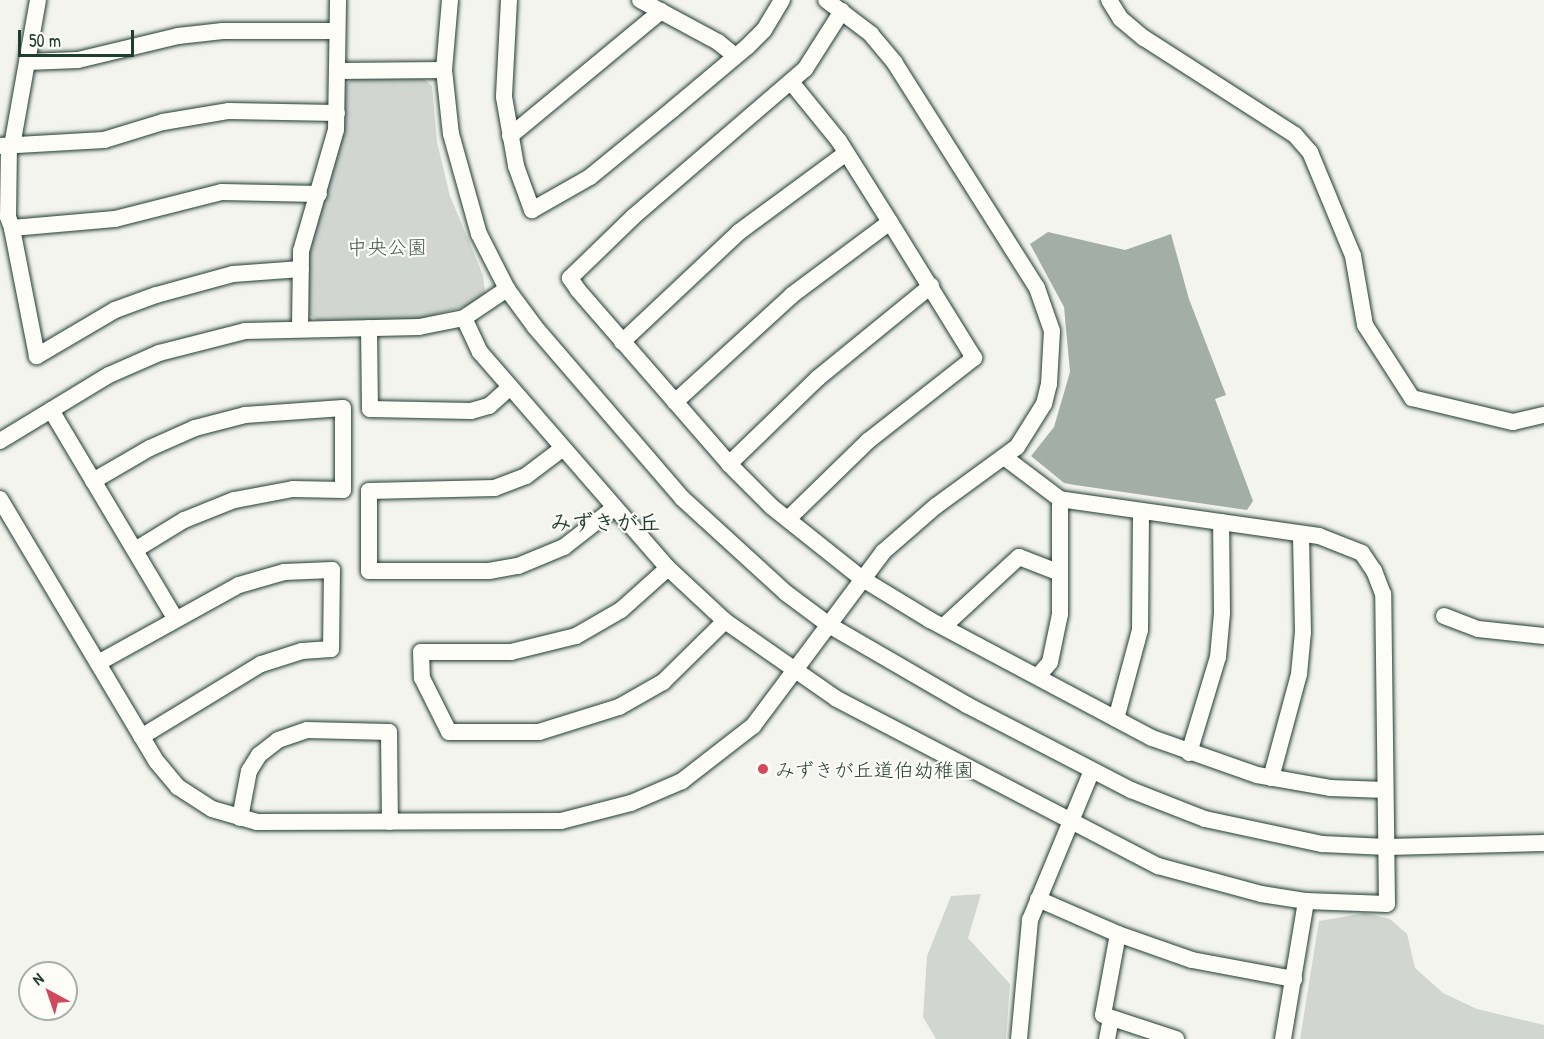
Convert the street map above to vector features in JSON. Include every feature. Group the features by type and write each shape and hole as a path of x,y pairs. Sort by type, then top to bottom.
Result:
{"street":[{"path":"38,0 27,62 7,146 8,217 37,357 115,310 156,295 233,274 301,269"},
{"path":"300,327 301,251 330,157 337,113 338,0"},
{"path":"450,0 444,70 451,134 463,186 488,254 507,289 535,327 682,498 740,554 829,625 899,668 1092,770 1166,804 1239,829 1322,844 1387,847 1544,843"},
{"path":"509,0 503,79 510,136 532,210 590,177 735,56 764,30 782,0"},
{"path":"640,0 718,42 735,56"},
{"path":"0,499 157,762 189,795 240,818 257,822 561,822 631,803 682,781 724,751 753,726 829,625 861,578 902,533 1004,457 1031,428 1049,384 1053,346 1043,300 895,63 871,34 826,0"},
{"path":"1109,0 1125,24 1295,135 1312,156 1327,200 1341,222 1353,256 1365,325 1412,398 1513,422 1544,415"},
{"path":"510,136 661,11"},
{"path":"842,11 820,51 791,82 633,217 570,278 622,342 729,464 788,519 861,578 1116,720 1189,753 1271,778 1330,788 1385,790"},
{"path":"27,62 89,59 178,36 223,31 337,31"},
{"path":"338,71 444,70"},
{"path":"788,519 868,441 974,358 846,153 791,82"},
{"path":"7,146 104,140 163,122 229,111 337,113"},
{"path":"622,342 739,232 846,153"},
{"path":"12,228 115,219 222,192 318,194"},
{"path":"675,402 792,295 890,222"},
{"path":"729,464 818,378 931,286"},
{"path":"0,441 109,375 159,353 246,331 300,327 419,327 464,318 507,289"},
{"path":"464,318 480,352 509,388 668,568 725,621 867,716 1072,824 1135,855 1195,878 1306,901 1387,904 1380,582 1362,553 1340,542 1301,534 1060,499 1004,457"},
{"path":"369,328 370,408 471,411 489,406 509,388"},
{"path":"93,481 150,448 204,425 282,410 344,408 343,490 293,489 234,500 184,520 135,550"},
{"path":"51,410 175,618"},
{"path":"563,448 526,476 495,488 369,490 369,571 489,571 518,566 564,547 614,508"},
{"path":"1038,676 1050,662 1057,634 1060,499"},
{"path":"1116,720 1140,630 1141,511"},
{"path":"1189,753 1218,657 1222,613 1221,522"},
{"path":"1271,778 1299,674 1303,632 1301,534"},
{"path":"944,626 1019,557 1060,573"},
{"path":"668,568 621,610 576,636 511,652 421,652 422,678 448,732 539,732 619,707 663,682 725,621"},
{"path":"98,663 211,598 268,575 332,570 331,649 302,651 261,664 141,736"},
{"path":"1444,616 1478,629 1544,636"},
{"path":"240,818 249,771 259,755 278,740 306,730 396,732 390,822"},
{"path":"1019,1039 1028,938 1038,899 1072,824 1092,770"},
{"path":"1038,899 1118,934 1192,960 1294,979"},
{"path":"1283,1039 1306,901"},
{"path":"1118,934 1103,1015 1176,1039"},
{"path":"1107,1039 1111,1018"}],"green space":[{"name":"中央公園","path":"354,77 422,77 432,86 437,142 450,196 483,275 485,293 480,302 420,319 317,320 309,315 309,253 337,156 344,87"},
{"path":"981,894 968,938 1010,984 1006,1039 936,1039 923,1017 927,956 951,896"},
{"path":"1365,913 1390,919 1407,934 1415,968 1443,993 1477,1009 1544,1025 1544,1039 1300,1039 1319,921"}],"shaded area":[{"path":"1048,232 1125,250 1171,234 1189,299 1226,395 1215,399 1253,501 1247,510 1064,483 1031,456 1054,427 1070,372 1064,307 1030,244"}],"place":[{"name":"みずきが丘道伯幼稚園","path":"763,769"}],"district":[{"name":"みずきが丘","path":"605,523"}]}
